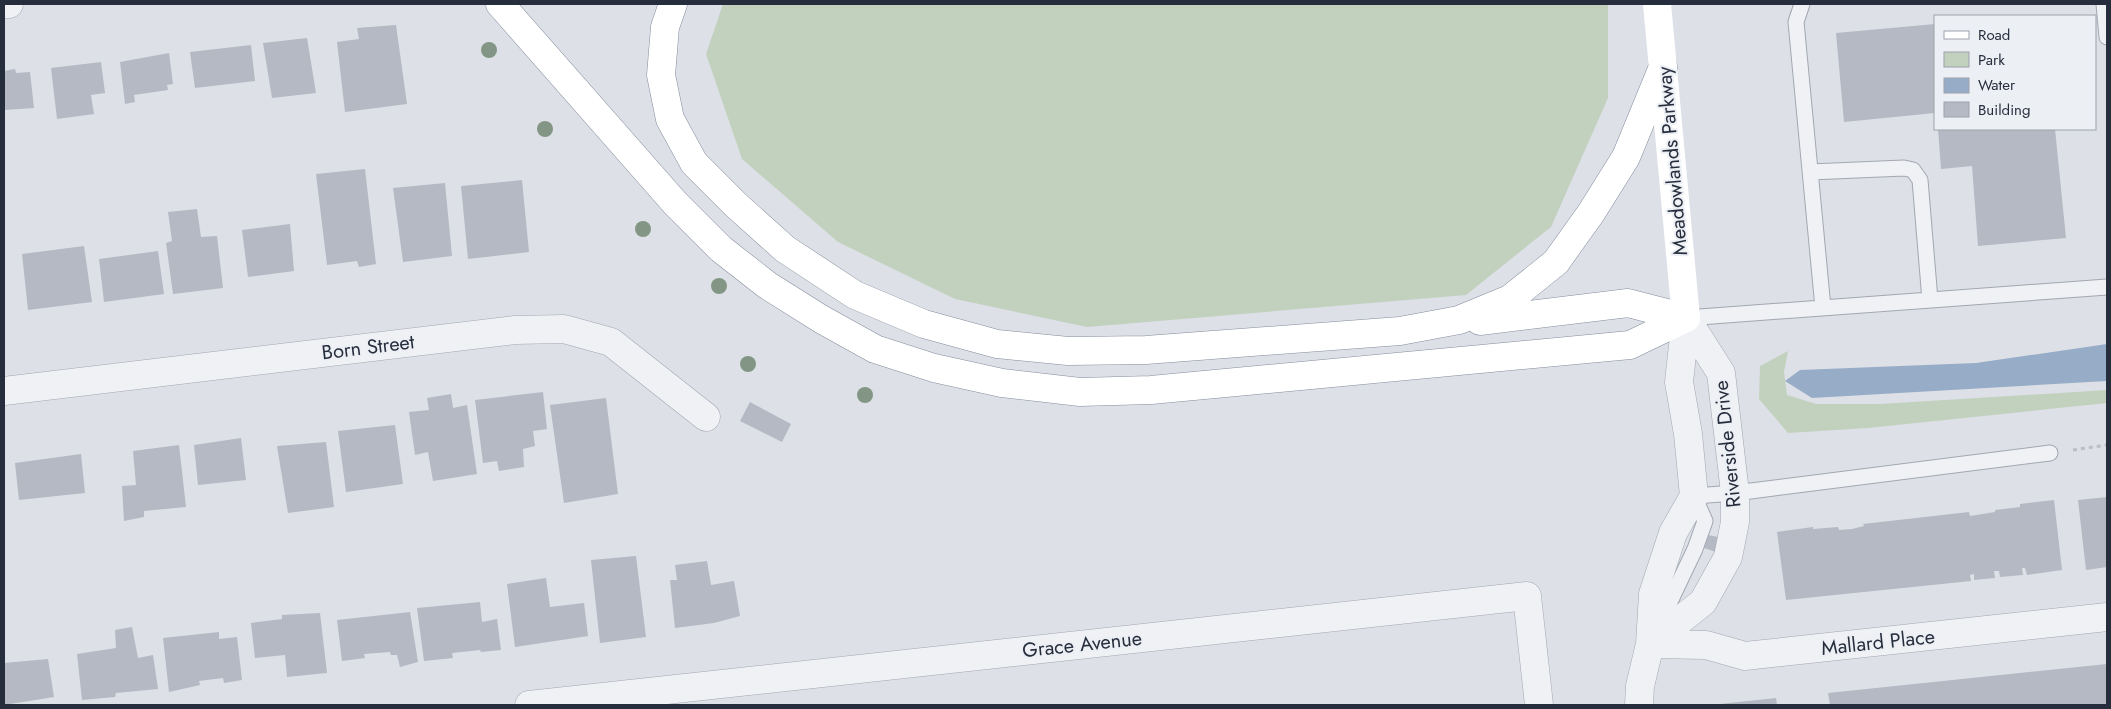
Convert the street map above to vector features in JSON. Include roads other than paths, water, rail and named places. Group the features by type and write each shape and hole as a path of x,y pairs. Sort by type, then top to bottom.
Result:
{"main road":[{"path":"500,4 675,202 721,249 767,286 833,326 875,349 934,368 1002,383 1080,392 1151,390 1630,345 1686,318"},
{"path":"673,4 665,26 661,76 670,119 694,163 736,205 785,249 856,295 924,324 997,344 1068,351 1146,350 1400,331 1628,303 1686,318"},
{"name":"Meadowlands Parkway","path":"1657,4 1686,318"},
{"path":"1400,331 1459,320 1510,299 1556,262 1591,213 1626,157 1663,67"}],"street":[{"path":"4,4 9,4"},
{"name":"Riverside Drive","path":"1650,644 1703,602 1728,557 1735,522 1735,493 1721,373 1686,318"},
{"name":"Riverside Drive","path":"1639,705 1640,686 1650,644 1653,594 1673,533 1694,496 1688,434 1679,382 1686,318"},
{"name":"Born Street","path":"4,391 515,330 564,329 611,342 706,417"},
{"name":"Grace Avenue","path":"529,705 1527,596 1539,705"},
{"name":"Mallard Place","path":"1650,644 1706,645 1745,656 2107,618"}],"lane":[{"path":"1802,4 1796,22 1823,308"},
{"path":"2104,4 2107,37"},
{"path":"1810,172 1904,168 1913,170 1920,180 1930,300"},
{"path":"1686,318 2107,287"},
{"path":"1694,496 1735,493 2050,453"}],"water":[{"path":"2107,344 2107,381 1812,398 1785,381 1800,370 1976,363"}]}
